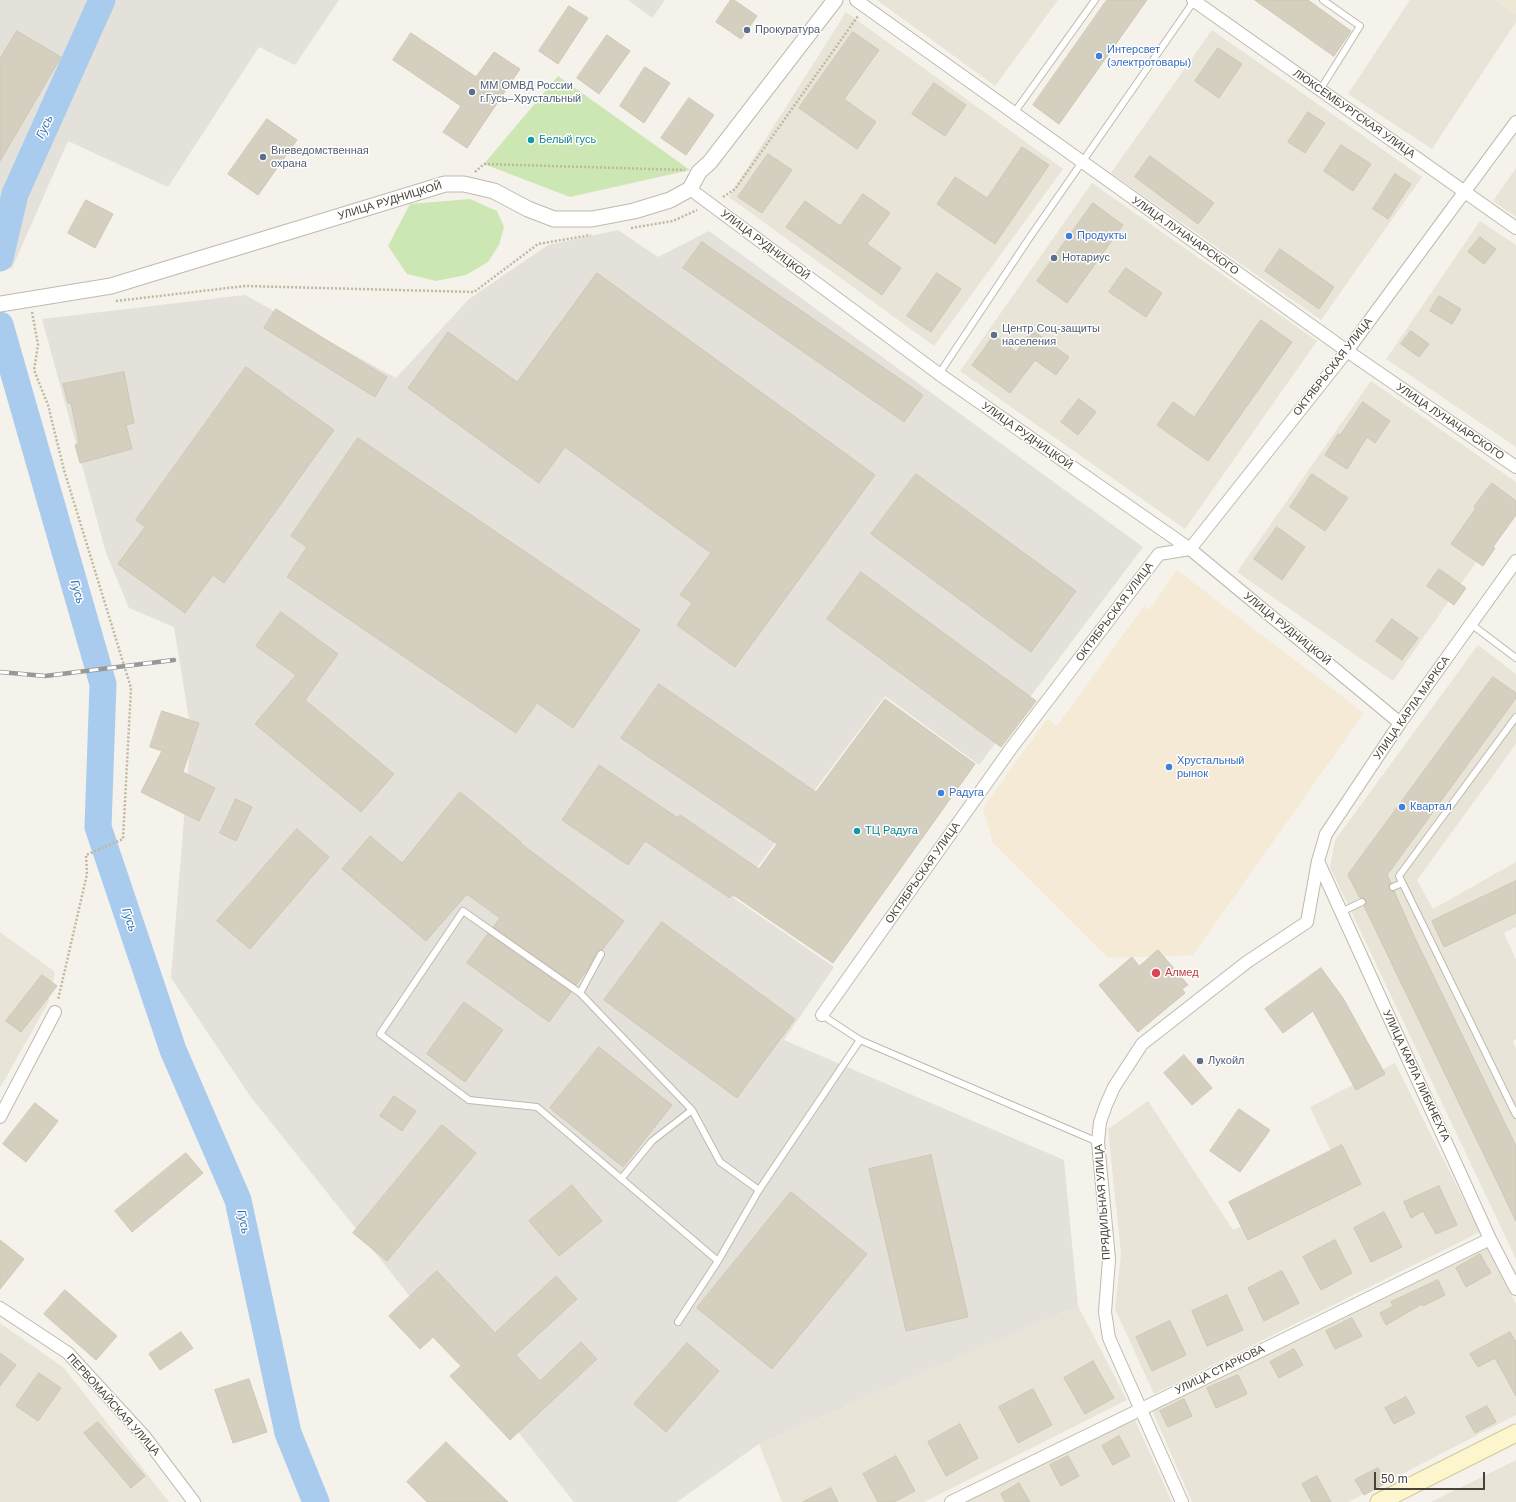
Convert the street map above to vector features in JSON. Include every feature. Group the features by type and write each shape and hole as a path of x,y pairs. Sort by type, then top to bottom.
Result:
{"main road":[{"path":"1380,1502 1516,1433"}],"street":[{"path":"690,190 699,172 710,162 835,0"},
{"name":"ЛЮКСЕМБУРГСКАЯ УЛИЦА","path":"1194,0 1516,228"},
{"name":"УЛИЦА ЛУНАЧАРСКОГО","path":"860,3 1347,351 1516,467"},
{"name":"ОКТЯБРЬСКАЯ УЛИЦА","path":"822,1015 1012,747 1159,554 1190,549 1347,351 1516,122"},
{"name":"УЛИЦА РУДНИЦКОЙ","path":"0,304 21,307 111,286 445,184 464,184 494,191 528,210 554,219 592,219 634,211 670,200 690,190 939,374 1190,549 1400,723"},
{"name":"УЛИЦА КАРЛА МАРКСА","path":"1318,861 1326,834 1400,723 1516,562"},
{"name":"УЛИЦА КАРЛА ЛИБКНЕХТА","path":"1318,861 1490,1239 1516,1289"},
{"name":"ПРЯДИЛЬНАЯ УЛИЦА","path":"1182,1502 1109,1338 1105,1312 1109,1259 1098,1142 1100,1122 1114,1087 1142,1044 1247,962 1307,922 1318,861"},
{"path":"0,1117 55,1012"},
{"name":"УЛИЦА СТАРКОВА","path":"951,1502 1490,1239"},
{"name":"ПЕРВОМАЙСКАЯ УЛИЦА","path":"0,1308 68,1353 145,1437 194,1502"}],"lane":[{"path":"1014,113 1095,0"},
{"path":"939,374 1030,237 1194,0"},
{"path":"1320,90 1360,26 1324,0"},
{"path":"1471,624 1516,658"},
{"path":"1516,717 1399,876 1516,1115"},
{"path":"1392,887 1402,883"},
{"path":"1341,912 1362,902"},
{"path":"718,1261 537,1107 469,1100 380,1034 463,911 580,993 692,1110 720,1162 759,1190"},
{"path":"580,993 601,954"},
{"path":"822,1015 860,1040 1098,1142"},
{"path":"678,1322 718,1261 759,1190 860,1040"},
{"path":"621,1179 652,1141 692,1110"}],"path":[{"path":"719,199 735,189 860,3"},
{"path":"464,184 484,164 690,170 699,172"},
{"path":"628,229 673,221 701,208"},
{"path":"110,302 245,286 474,292 538,244 598,234"},
{"path":"21,307 32,311"},
{"path":"21,307 32,311 40,310"},
{"path":"32,311 38,345 34,370 48,405 64,470 131,688 123,839 86,856 87,874 55,1012"}],"shaded area":[{"path":"0,0 339,0 295,65 259,47 168,187 68,141 12,268 0,270"},
{"path":"628,0 665,0 652,18"},
{"path":"877,0 1058,0 995,86"},
{"path":"1410,0 1495,0 1516,14 1516,22 1432,149 1348,94"},
{"path":"1495,0 1516,0 1516,14"},
{"path":"846,12 1063,169 934,346 729,197"},
{"path":"1212,30 1422,177 1321,320 1111,173"},
{"path":"1516,168 1516,217 1493,201"},
{"path":"1092,183 1317,341 1185,529 960,371"},
{"path":"1480,221 1516,245 1516,447 1386,359"},
{"path":"618,230 658,257 709,231 1143,547 979,765 885,696 734,898 834,967 784,1040 1064,1160 1078,1306 759,1444 677,1502 574,1502 250,1096 171,978 191,732 174,627 129,608 106,553 42,319 245,295 396,378 469,299 548,245"},
{"path":"1371,381 1516,482 1516,505 1393,681 1237,572"},
{"name":"Хрустальный рынок","path":"1177,570 1364,713 1193,955 1108,958 993,843 983,808 1047,719 1057,726 1144,606 1149,610"},
{"path":"1478,645 1516,674 1516,744 1417,880 1433,909 1516,862 1516,927 1504,933 1516,960 1516,1039 1513,1041 1516,1049 1516,1259 1330,867 1335,840"},
{"path":"0,932 55,972 48,1003 0,1088"},
{"path":"1395,1063 1480,1232 1154,1394 1115,1309 1121,1254 1108,1129 1148,1101 1233,1230 1345,1181 1310,1107"},
{"path":"1486,1246 1516,1304 1516,1415 1348,1502 1192,1502 1152,1410"},
{"path":"1078,1306 1127,1400 924,1502 782,1502 759,1444"},
{"path":"0,1323 64,1368 169,1502 0,1502"},
{"path":"1134,1418 1172,1502 963,1502"},
{"path":"1516,1460 1516,1502 1431,1502"}],"green space":[{"path":"558,76 690,170 570,197 484,164"},
{"path":"470,199 497,211 504,227 499,245 488,262 466,275 436,281 407,274 388,246 410,204"}],"building":[{"path":"731,0 734,0 757,16 741,39 716,22"},
{"path":"1107,0 1147,0 1059,124 1033,105"},
{"path":"1255,0 1308,0 1351,31 1334,56"},
{"path":"569,6 588,18 558,64 539,51"},
{"path":"17,31 61,57 0,161 0,59"},
{"path":"853,32 879,50 844,99 876,122 857,149 799,108"},
{"name":"ММ ОМВД России г.Гусь–Хрустальный","path":"411,33 476,77 494,52 520,69 467,148 443,132 461,106 393,60"},
{"path":"607,35 630,51 599,94 577,78"},
{"path":"1218,48 1242,64 1219,98 1195,81"},
{"path":"645,67 670,83 644,123 620,106"},
{"path":"934,83 966,105 945,136 912,114"},
{"path":"689,98 714,115 686,155 661,138"},
{"path":"1308,112 1325,123 1305,153 1288,142"},
{"name":"Вневедомственная охрана","path":"267,119 297,140 258,195 228,174"},
{"path":"1341,145 1371,164 1353,191 1324,171"},
{"path":"1022,147 1049,165 995,244 937,204 955,177 987,198"},
{"path":"768,154 792,170 762,213 738,197"},
{"path":"1150,156 1214,203 1198,224 1135,177"},
{"path":"1395,174 1411,184 1388,219 1373,209"},
{"path":"863,194 890,213 867,244 901,268 882,295 786,227 805,201 840,226"},
{"path":"86,200 113,214 95,248 68,233"},
{"path":"1093,203 1123,225 1067,303 1037,281"},
{"path":"1480,237 1496,249 1484,264 1468,252"},
{"path":"702,242 923,395 904,422 683,268"},
{"path":"1280,249 1334,287 1319,309 1265,271"},
{"path":"1126,268 1162,293 1146,317 1109,292"},
{"path":"597,273 875,475 735,667 677,625 692,603 680,595 711,553 565,447 539,483 408,388 448,332 517,382"},
{"path":"937,273 961,289 931,332 907,316"},
{"path":"1439,296 1461,309 1452,324 1430,311"},
{"path":"276,309 387,377 375,397 264,328"},
{"path":"1261,320 1292,342 1208,461 1157,425 1173,402 1194,417"},
{"path":"1032,330 1069,357 1056,375 1035,360 1010,393 972,365 994,335 1016,352"},
{"path":"1411,331 1429,344 1419,357 1401,344"},
{"path":"246,367 334,430 224,583 213,575 185,613 118,564 145,527 136,520"},
{"path":"124,372 134,423 126,425 132,449 80,463 75,445 79,443 71,403 68,403 63,384"},
{"path":"1079,399 1096,412 1078,435 1061,422"},
{"path":"1363,402 1390,421 1375,443 1367,437 1347,469 1325,455 1338,434 1340,435"},
{"path":"358,438 640,630 573,728 537,703 516,733 287,577 307,547 291,536"},
{"path":"916,474 1076,591 1031,652 871,534"},
{"path":"1312,474 1348,498 1325,531 1290,507"},
{"path":"1492,483 1516,501 1516,515 1493,547 1495,548 1483,566 1451,544 1476,508 1474,507"},
{"path":"1277,527 1305,547 1282,580 1254,559"},
{"path":"1439,569 1466,588 1454,605 1427,586"},
{"path":"861,572 1036,701 1001,747 827,619"},
{"path":"281,612 338,654 305,700 394,774 361,812 255,724 296,675 256,646"},
{"path":"1392,619 1418,638 1402,660 1376,641"},
{"path":"1493,677 1516,693 1516,698 1387,875 1391,883 1389,889 1394,891 1413,934 1516,1146 1516,1221 1364,906 1366,900 1360,898 1348,875"},
{"path":"659,684 816,792 885,699 975,764 833,963 732,894 730,898 645,841 628,865 562,820 599,765 678,818 680,815 759,869 777,844 621,738"},
{"path":"162,711 199,723 183,772 215,788 199,821 141,792 162,751 150,747"},
{"path":"460,792 521,842 520,843 624,921 602,950 597,952 588,969 576,985 493,927 500,918 467,894 426,941 342,869 370,836 402,863"},
{"path":"236,799 252,807 236,841 220,833"},
{"path":"297,829 329,857 250,949 217,921"},
{"path":"1516,881 1516,913 1444,947 1432,921"},
{"path":"662,922 795,1019 737,1098 604,1000"},
{"path":"488,934 571,992 549,1022 467,963"},
{"path":"1158,950 1188,985 1182,989 1185,993 1138,1032 1099,985 1132,957 1139,966"},
{"path":"1321,968 1343,998 1385,1074 1356,1090 1313,1011 1283,1033 1265,1009"},
{"path":"42,975 57,986 21,1032 6,1021"},
{"path":"464,1002 503,1030 465,1082 427,1054"},
{"path":"599,1047 672,1105 623,1167 550,1108"},
{"path":"1184,1055 1212,1088 1192,1105 1164,1073"},
{"path":"394,1096 416,1111 402,1131 380,1116"},
{"path":"35,1103 58,1121 26,1162 3,1144"},
{"path":"1239,1109 1270,1130 1240,1172 1210,1151"},
{"path":"442,1125 476,1153 387,1261 353,1233"},
{"path":"1342,1145 1361,1184 1248,1240 1229,1202"},
{"path":"186,1153 203,1173 132,1232 115,1211"},
{"path":"931,1155 968,1317 906,1331 869,1169"},
{"path":"572,1185 602,1221 559,1256 529,1221"},
{"path":"1439,1186 1457,1225 1436,1234 1423,1211 1411,1218 1404,1202"},
{"path":"791,1192 867,1254 772,1369 697,1308"},
{"path":"1384,1212 1402,1247 1371,1262 1354,1228"},
{"path":"0,1240 24,1259 0,1289"},
{"path":"1335,1240 1352,1273 1321,1290 1303,1257"},
{"path":"1480,1254 1491,1273 1466,1287 1456,1268"},
{"path":"437,1271 495,1333 556,1276 577,1299 516,1355 540,1381 581,1342 597,1359 510,1440 450,1376 461,1366 433,1337 420,1349 389,1316"},
{"path":"1282,1271 1299,1303 1264,1321 1248,1288"},
{"path":"1438,1280 1445,1295 1423,1306 1422,1304 1386,1325 1380,1313 1393,1306 1391,1302"},
{"path":"65,1290 117,1336 96,1360 44,1314"},
{"path":"1227,1295 1243,1330 1207,1346 1192,1311"},
{"path":"1352,1318 1362,1336 1335,1349 1326,1331"},
{"path":"1170,1321 1186,1355 1152,1371 1136,1337"},
{"path":"181,1332 193,1348 160,1370 149,1354"},
{"path":"1510,1332 1516,1342 1516,1396 1495,1358 1478,1367 1470,1354"},
{"path":"687,1343 719,1371 666,1432 634,1404"},
{"path":"1294,1349 1303,1365 1279,1378 1270,1362"},
{"path":"0,1353 16,1365 0,1386"},
{"path":"1093,1361 1114,1398 1085,1414 1064,1378"},
{"path":"39,1373 61,1388 38,1421 16,1406"},
{"path":"1238,1375 1247,1394 1216,1408 1207,1388"},
{"path":"249,1379 267,1432 233,1443 215,1390"},
{"path":"1033,1389 1052,1425 1018,1443 999,1407"},
{"path":"1406,1397 1415,1413 1394,1424 1385,1408"},
{"path":"1184,1399 1192,1416 1168,1427 1160,1411"},
{"path":"1487,1406 1496,1422 1475,1433 1466,1417"},
{"path":"98,1422 145,1476 131,1488 84,1433"},
{"path":"960,1424 978,1458 946,1476 928,1442"},
{"path":"1119,1436 1130,1456 1113,1465 1102,1446"},
{"path":"446,1442 508,1502 427,1502 407,1482"},
{"path":"896,1456 915,1491 894,1502 878,1502 863,1474"},
{"path":"1068,1456 1079,1476 1061,1486 1050,1465"},
{"path":"1378,1468 1386,1483 1364,1495 1355,1480"},
{"path":"1317,1476 1331,1502 1312,1502 1302,1484"},
{"path":"1019,1483 1030,1502 1005,1502 1001,1494"},
{"path":"831,1488 838,1502 803,1502"}],"waterway":[{"name":"Гусь","path":"0,258 15,194 102,0"},
{"name":"Гусь","path":"0,325 103,684 98,827 173,1050 238,1200 288,1433 316,1502"}],"railway":[{"path":"0,672 45,676 174,660"}],"place":[{"name":"Прокуратура","path":"747,30"},
{"name":"Интерсвет (электротовары)","path":"1099,56"},
{"name":"ММ ОМВД России г.Гусь–Хрустальный","path":"472,92"},
{"name":"Белый гусь","path":"531,140"},
{"name":"Вневедомственная охрана","path":"263,157"},
{"name":"Продукты","path":"1069,236"},
{"name":"Нотариус","path":"1054,258"},
{"name":"Центр Соц-защиты населения","path":"994,335"},
{"name":"Хрустальный рынок","path":"1169,767"},
{"name":"Радуга","path":"941,793"},
{"name":"Квартал","path":"1402,807"},
{"name":"ТЦ Радуга","path":"857,831"},
{"name":"Алмед","path":"1156,973"},
{"name":"Лукойл","path":"1200,1061"}]}
